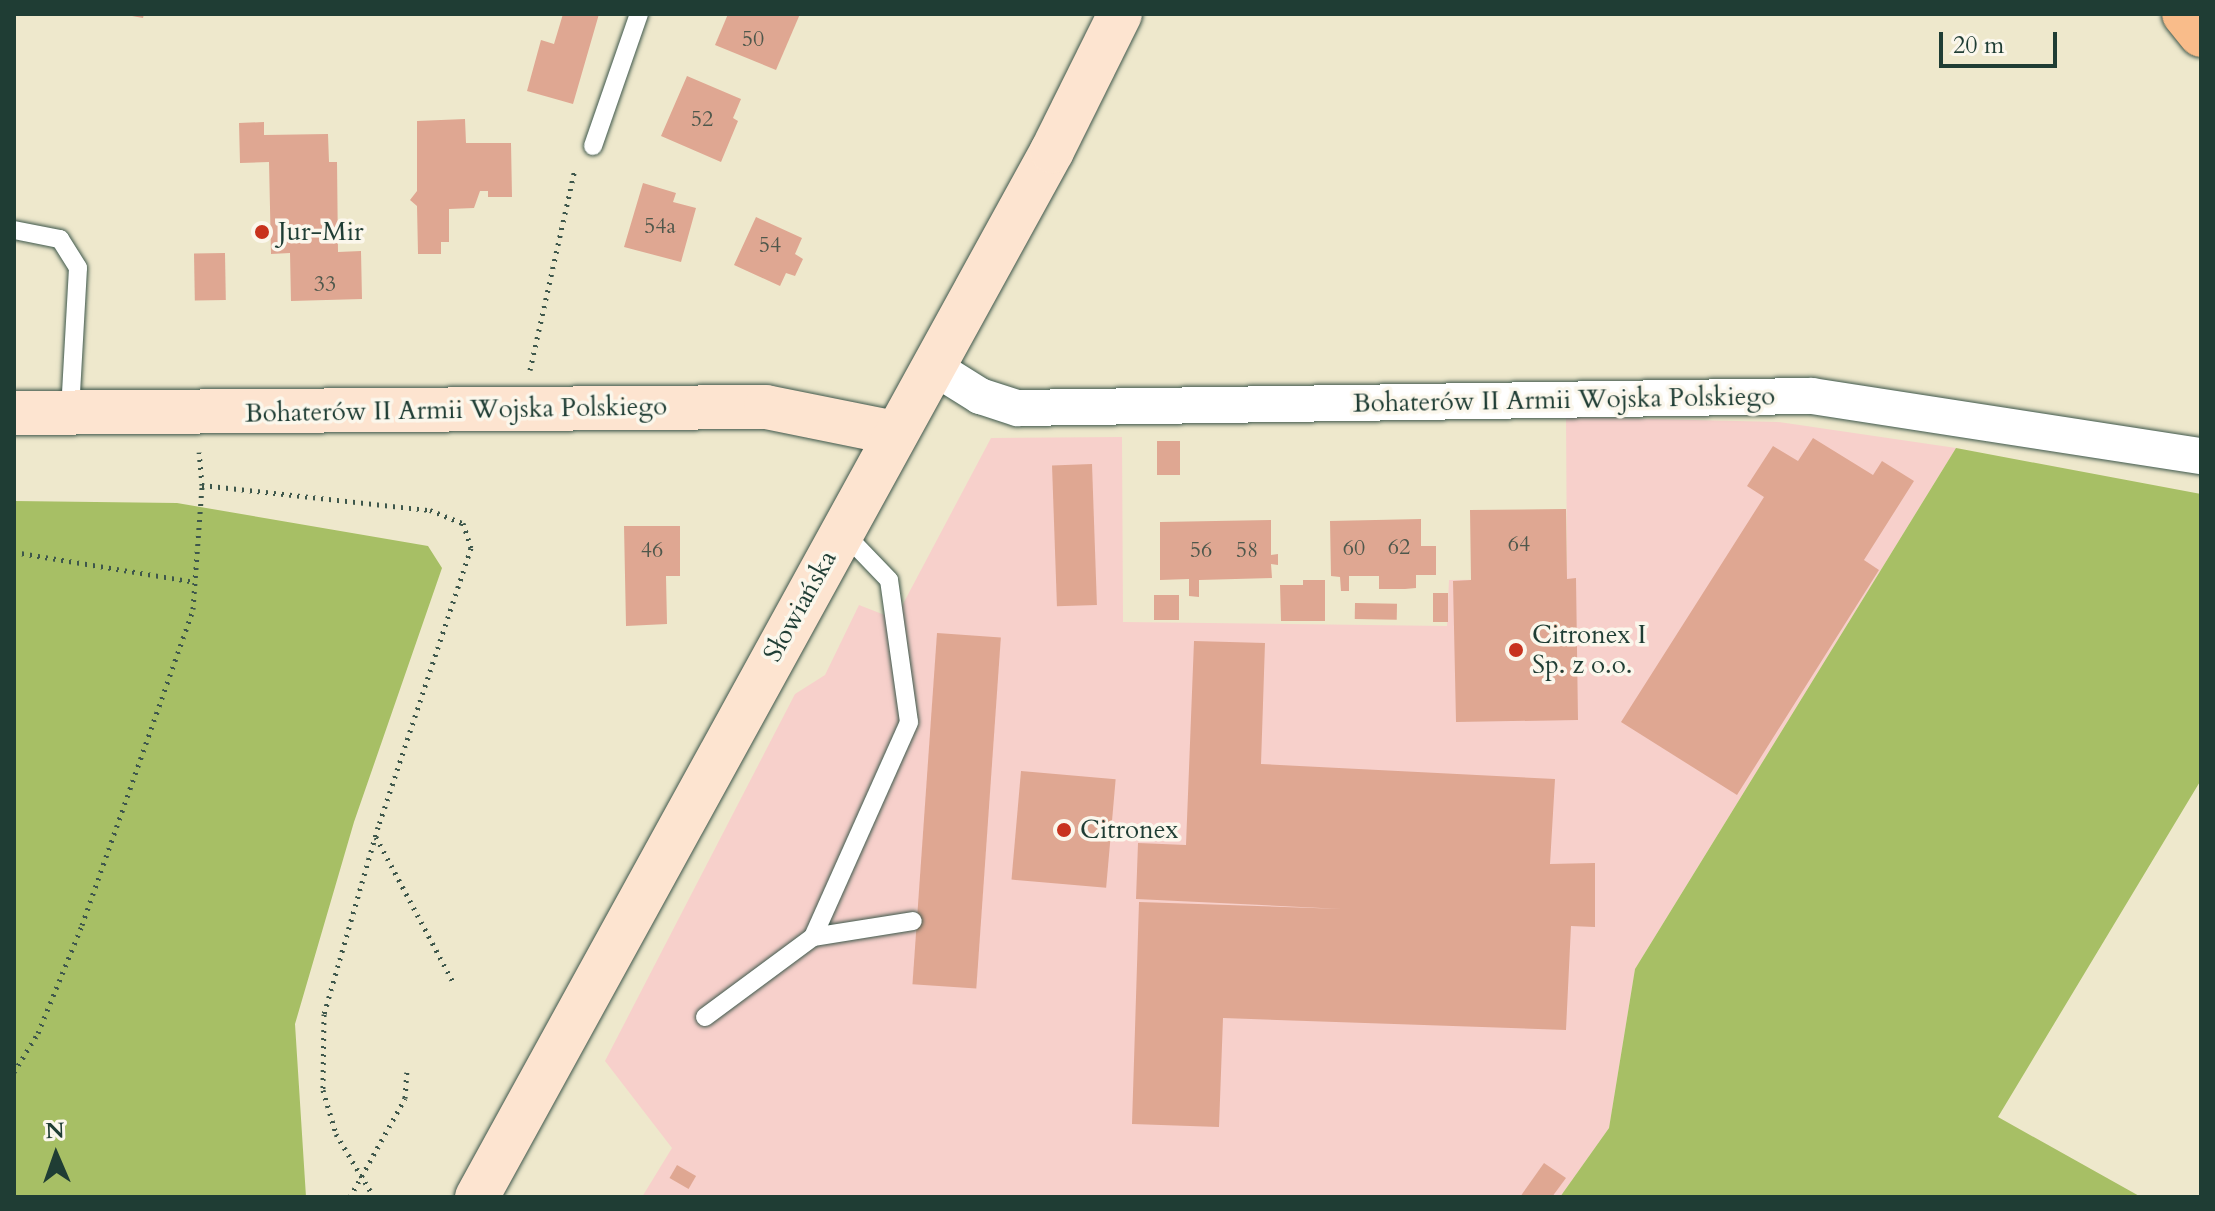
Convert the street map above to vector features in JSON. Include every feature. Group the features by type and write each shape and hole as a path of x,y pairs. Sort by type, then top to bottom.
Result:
{"main road":[{"path":"2184,14 2201,35"}],"street":[{"name":"Słowiańska","path":"477,1197 1052,151 1120,14"},
{"name":"Bohaterów II Armii Wojska Polskiego","path":"932,366 980,396 1018,408 1812,396 2201,456"},
{"name":"Bohaterów II Armii Wojska Polskiego","path":"14,413 70,415 766,407 895,433"}],"lane":[{"path":"593,146 639,14"},
{"path":"14,230 60,239 78,268 70,415"},
{"path":"813,937 909,722 889,580 841,531"},
{"path":"705,1017 813,937 913,921"}],"path":[{"path":"528,382 580,145 593,146"},
{"path":"14,1072 38,1033 82,925 193,609 202,485 195,414"},
{"path":"202,485 430,510 463,523 471,548 375,836 324,1014 323,1090 336,1134 374,1197"},
{"path":"14,552 195,582"},
{"path":"375,836 453,982"},
{"path":"350,1197 405,1098 407,1072"}],"shaded area":[{"name":"Citronex","path":"1566,417 1779,422 1956,448 1635,969 1609,1128 1560,1197 642,1197 672,1148 605,1061 795,694 825,675 859,605 895,619 991,438 1122,437 1123,622 1447,626 1449,580 1567,579"}],"green space":[{"path":"1956,448 2201,494 2201,780 1998,1117 2141,1197 1560,1197 1609,1128 1635,969"},
{"path":"14,501 177,503 428,546 442,568 354,822 295,1024 306,1197 14,1197"}],"building":[{"path":"121,14 144,14 143,18"},
{"path":"563,14 599,14 573,104 527,91 541,40 554,44"},
{"path":"728,14 800,14 776,70 715,45"},
{"path":"687,76 741,99 733,118 738,121 721,162 661,136"},
{"path":"465,119 466,143 511,143 512,197 488,197 488,191 480,191 474,208 449,209 449,242 441,242 441,254 418,254 417,206 410,200 417,191 417,121"},
{"path":"264,122 264,135 328,134 329,162 337,162 338,252 361,251 362,299 291,301 290,253 271,254 269,162 240,163 239,123"},
{"path":"643,183 676,193 673,202 696,208 681,262 624,247"},
{"path":"756,217 802,238 795,254 803,259 795,276 786,273 780,286 734,265"},
{"path":"225,253 226,300 195,301 194,254"},
{"path":"1813,438 1873,475 1882,461 1914,481 1864,560 1879,570 1737,795 1621,722 1764,497 1747,486 1773,446 1798,461"},
{"path":"1157,441 1180,441 1180,475 1157,475"},
{"path":"1092,464 1097,605 1057,606 1052,465"},
{"name":"Citronex I Sp. z o.o.","path":"1566,509 1567,579 1576,578 1578,720 1456,722 1453,581 1471,580 1470,510"},
{"path":"1421,519 1421,546 1436,546 1436,575 1416,575 1416,588 1405,589 1379,589 1379,576 1349,576 1349,591 1341,591 1340,577 1331,576 1330,521"},
{"path":"1271,520 1271,555 1278,554 1278,565 1271,564 1272,578 1199,580 1199,597 1189,596 1189,579 1160,580 1160,522"},
{"path":"624,526 680,526 680,576 666,576 667,624 626,626"},
{"path":"1303,580 1325,580 1325,621 1281,621 1280,585 1303,585"},
{"path":"1433,593 1448,593 1448,622 1433,622"},
{"path":"1154,595 1179,595 1179,620 1154,620"},
{"path":"1355,603 1397,604 1397,620 1355,619"},
{"path":"937,633 1001,637 976,989 912,984"},
{"path":"1194,641 1265,643 1261,764 1555,779 1550,864 1595,863 1595,927 1571,926 1566,1030 1223,1018 1219,1127 1132,1124 1139,902 1342,909 1136,899 1138,843 1186,845"},
{"name":"Citronex","path":"1021,771 1116,779 1106,888 1012,880"},
{"path":"1544,1163 1566,1178 1552,1197 1520,1197"},
{"path":"677,1165 696,1176 689,1189 670,1178"}],"place":[{"name":"Jur-Mir","path":"262,232"},
{"name":"Citronex I Sp. z o.o.","path":"1516,650"},
{"name":"Citronex","path":"1064,830"}]}
